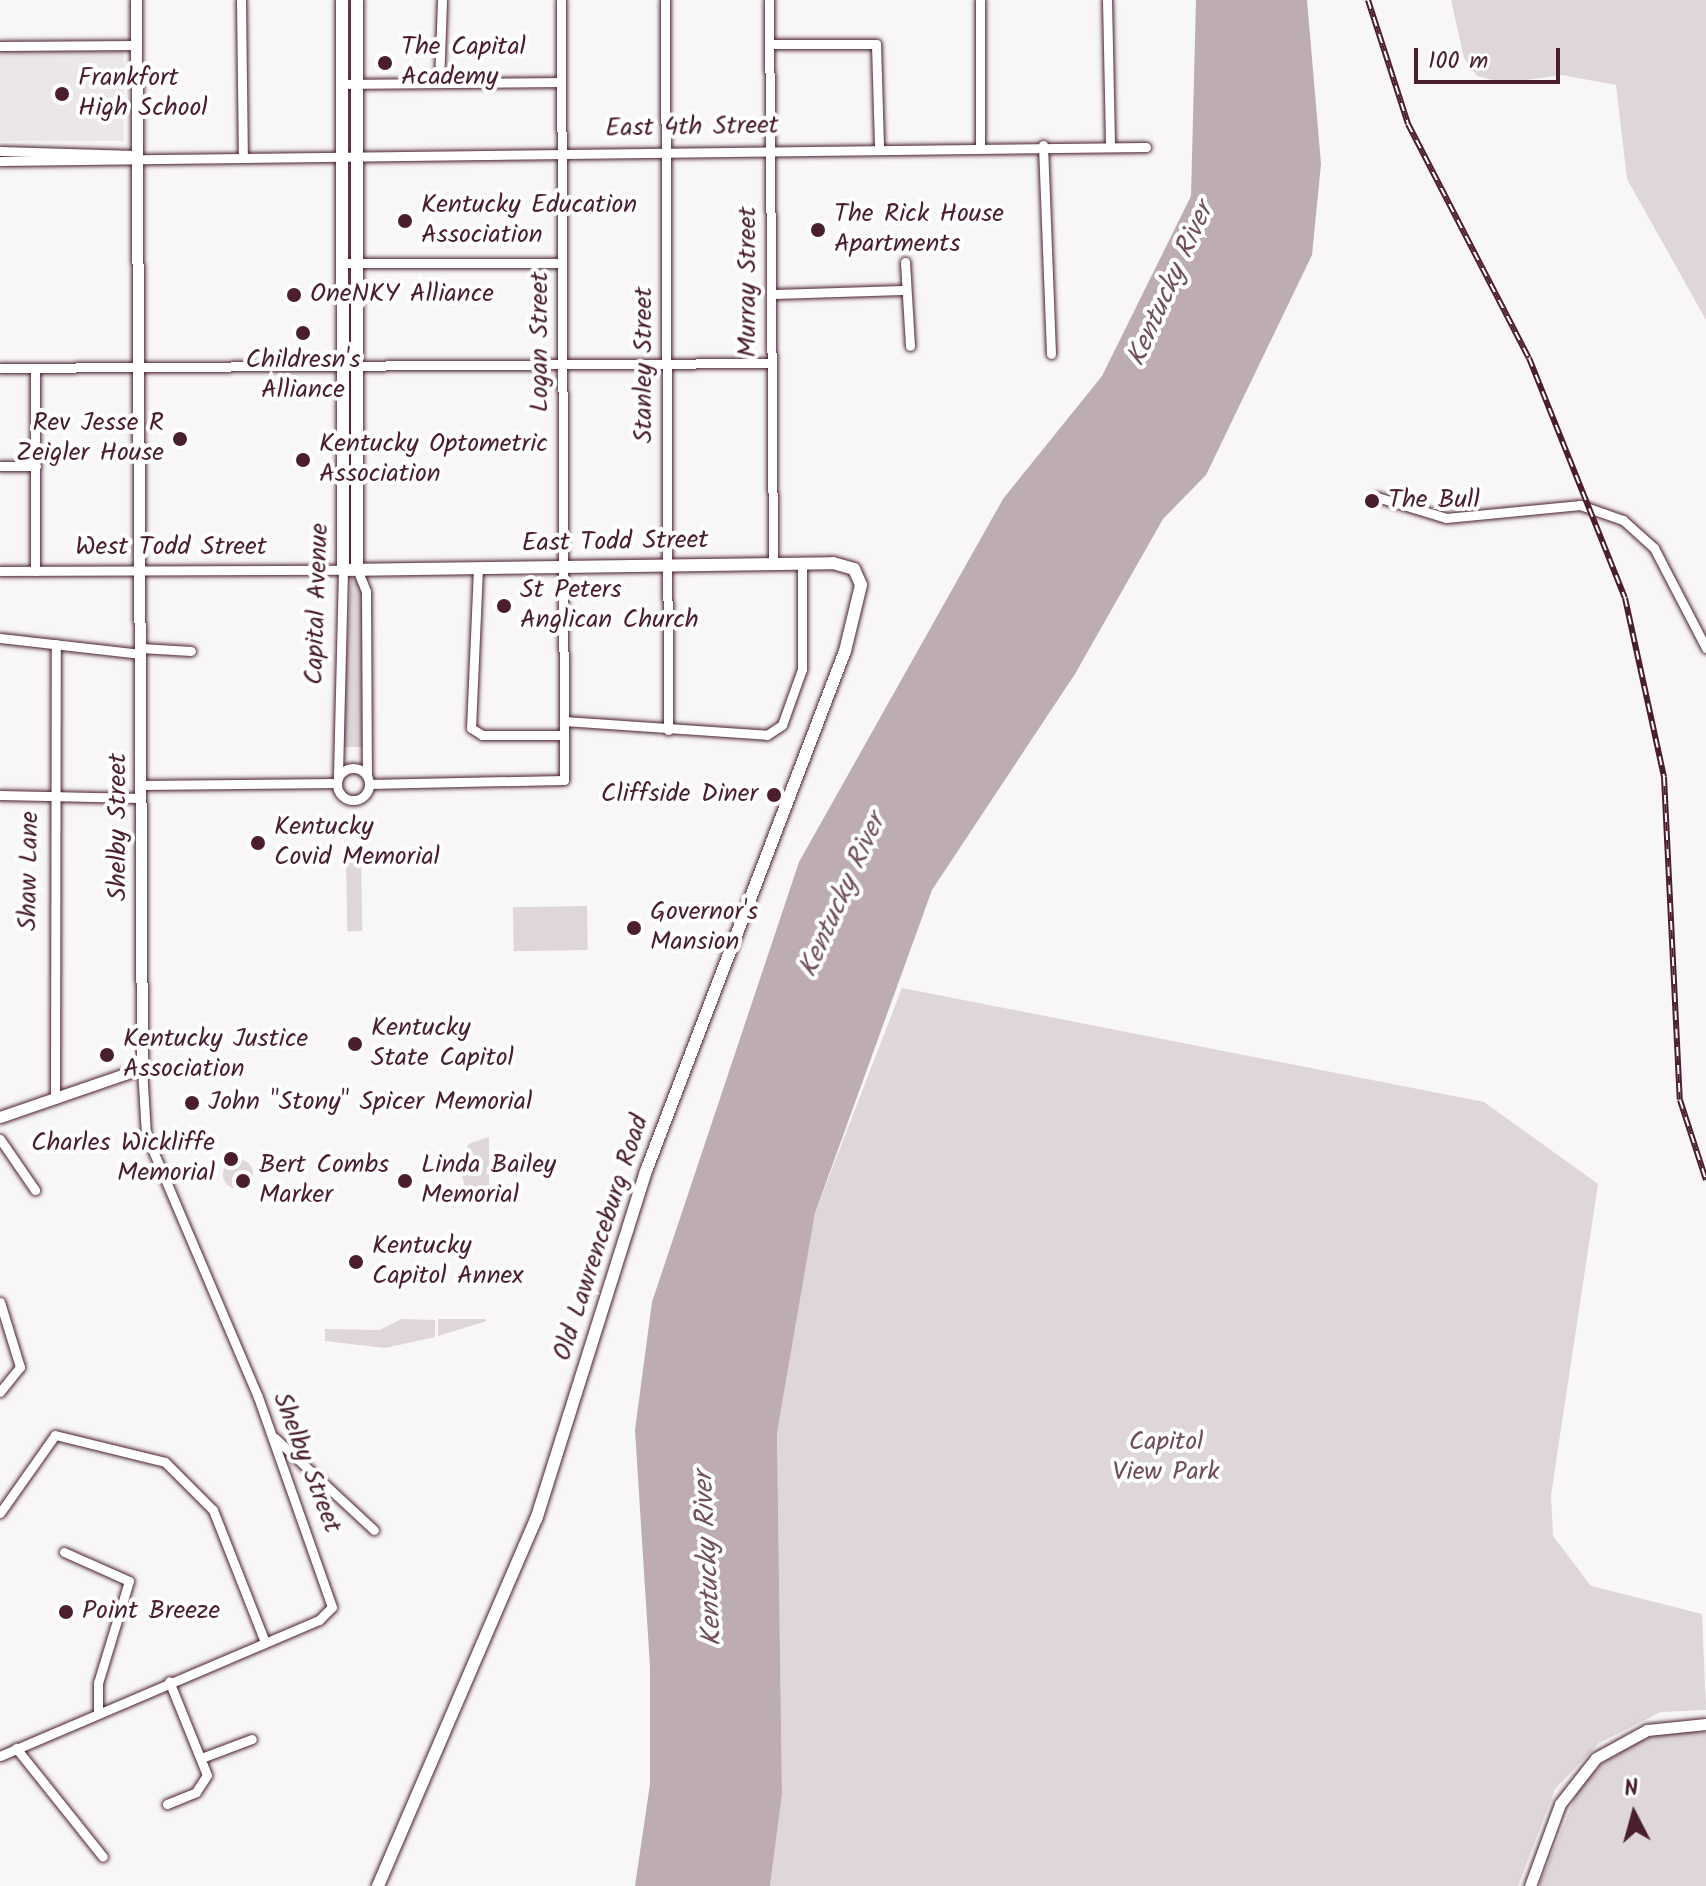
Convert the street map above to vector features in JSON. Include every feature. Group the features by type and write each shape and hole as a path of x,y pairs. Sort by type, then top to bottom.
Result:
{"main road":[{"name":"Capital Avenue","path":"342,0 342,263 357,569"},
{"name":"Capital Avenue","path":"343,570 349,369 356,263 357,0"},
{"name":"East Todd Street","path":"343,570 802,563 854,569 860,599"},
{"name":"Old Lawrenceburg Road","path":"378,1886 536,1519 646,1171 860,599"}],"street":[{"name":"Shelby Street","path":"136,0 142,1068 146,1135 273,1436 328,1583 326,1616 265,1642"},
{"path":"241,0 243,154"},
{"path":"439,83 442,0"},
{"name":"Logan Street","path":"368,779 564,780 561,0"},
{"name":"Stanley Street","path":"665,0 668,730"},
{"name":"Murray Street","path":"769,0 773,563"},
{"path":"980,0 980,145"},
{"path":"1107,0 1110,147"},
{"path":"769,44 876,44 879,146"},
{"path":"0,46 137,45"},
{"path":"341,84 561,82"},
{"name":"East 4th Street","path":"138,156 980,145 1146,147"},
{"path":"1043,145 1051,354"},
{"path":"0,151 138,156"},
{"path":"0,161 138,156"},
{"path":"905,262 910,346"},
{"path":"342,263 562,263"},
{"path":"771,294 906,290"},
{"path":"0,368 349,369 771,363"},
{"path":"35,368 35,571"},
{"path":"0,466 36,466"},
{"path":"1377,497 1446,518 1580,505 1613,515 1654,548 1706,648"},
{"path":"564,721 767,735 782,725 802,669 802,563"},
{"path":"478,568 471,728 482,735 564,735"},
{"name":"Capital Avenue","path":"357,569 366,591 368,779"},
{"name":"Capital Avenue","path":"337,780 343,570"},
{"name":"West Todd Street","path":"0,571 343,570"},
{"path":"0,638 141,651 191,651"},
{"name":"Shaw Lane","path":"55,1099 53,796 56,644"},
{"path":"141,785 323,783 337,780 354,767 368,779 351,800 337,780"},
{"path":"0,795 141,798"},
{"path":"0,1117 142,1068"},
{"path":"0,1139 35,1190"},
{"path":"0,1302 20,1367 0,1392"},
{"path":"0,1513 55,1435 165,1462 213,1510 265,1642 98,1711 0,1756"},
{"path":"273,1436 374,1530"},
{"path":"64,1552 129,1581 98,1683 98,1711"},
{"path":"167,1804 201,1787 204,1757 169,1681"},
{"path":"1530,1886 1560,1804 1596,1758 1647,1730 1706,1724"},
{"path":"204,1757 252,1739"},
{"path":"16,1748 103,1857"}],"shaded area":[{"name":"Frankfort High School","path":"0,48 124,48 124,141 0,141"}],"green space":[{"path":"1451,0 1706,0 1706,320 1627,179 1616,85 1562,75 1505,83 1477,76 1464,58"},
{"path":"351,578 362,585 364,747 342,747"},
{"path":"346,856 361,856 362,931 347,931"},
{"path":"587,906 588,950 514,951 513,907"},
{"name":"Capitol View Park","path":"902,988 1484,1102 1598,1184 1551,1495 1553,1536 1591,1586 1702,1614 1706,1710 1661,1712 1599,1743 1555,1789 1518,1886 770,1886 782,1794 777,1433 815,1213"},
{"path":"489,1137 489,1203 479,1203 469,1200 461,1173 468,1144"},
{"path":"238,1159 244,1160 252,1168 252,1180 244,1188 238,1189 232,1188 224,1180 223,1174 224,1168 232,1160"},
{"path":"402,1319 435,1320 435,1337 385,1348 325,1341 325,1329 379,1330"},
{"path":"438,1319 485,1319 487,1321 438,1336"},
{"path":"1667,1731 1706,1732 1706,1886 1539,1886 1581,1783 1619,1749"}],"water":[{"name":"Kentucky River","path":"1196,0 1307,0 1321,164 1312,255 1206,475 1163,519 1075,674 932,890 815,1213 777,1433 782,1794 770,1886 635,1886 650,1784 650,1667 635,1430 652,1302 799,862 1003,499 1102,376 1191,196"}],"railway":[{"path":"1368,0 1408,124 1529,358 1625,598 1664,777 1680,1100 1706,1180"}],"place":[{"name":"The Capital Academy","path":"385,63"},
{"name":"Frankfort High School","path":"62,94"},
{"name":"Kentucky Education Association","path":"405,221"},
{"name":"The Rick House Apartments","path":"818,230"},
{"name":"OneNKY Alliance","path":"294,295"},
{"name":"Childresn's Alliance","path":"303,333"},
{"name":"Rev Jesse R Zeigler House","path":"180,439"},
{"name":"Kentucky Optometric Association","path":"303,460"},
{"name":"The Bull","path":"1372,501"},
{"name":"St Peters Anglican Church","path":"504,606"},
{"name":"Cliffside Diner","path":"774,795"},
{"name":"Kentucky Covid Memorial","path":"258,843"},
{"name":"Governor's Mansion","path":"634,928"},
{"name":"Kentucky State Capitol","path":"355,1044"},
{"name":"Kentucky Justice Association","path":"107,1055"},
{"name":"John \"Stony\" Spicer Memorial","path":"192,1103"},
{"name":"Charles Wickliffe Memorial","path":"231,1159"},
{"name":"Bert Combs Marker","path":"243,1181"},
{"name":"Linda Bailey Memorial","path":"405,1181"},
{"name":"Kentucky Capitol Annex","path":"356,1262"},
{"name":"Point Breeze","path":"66,1612"}]}
